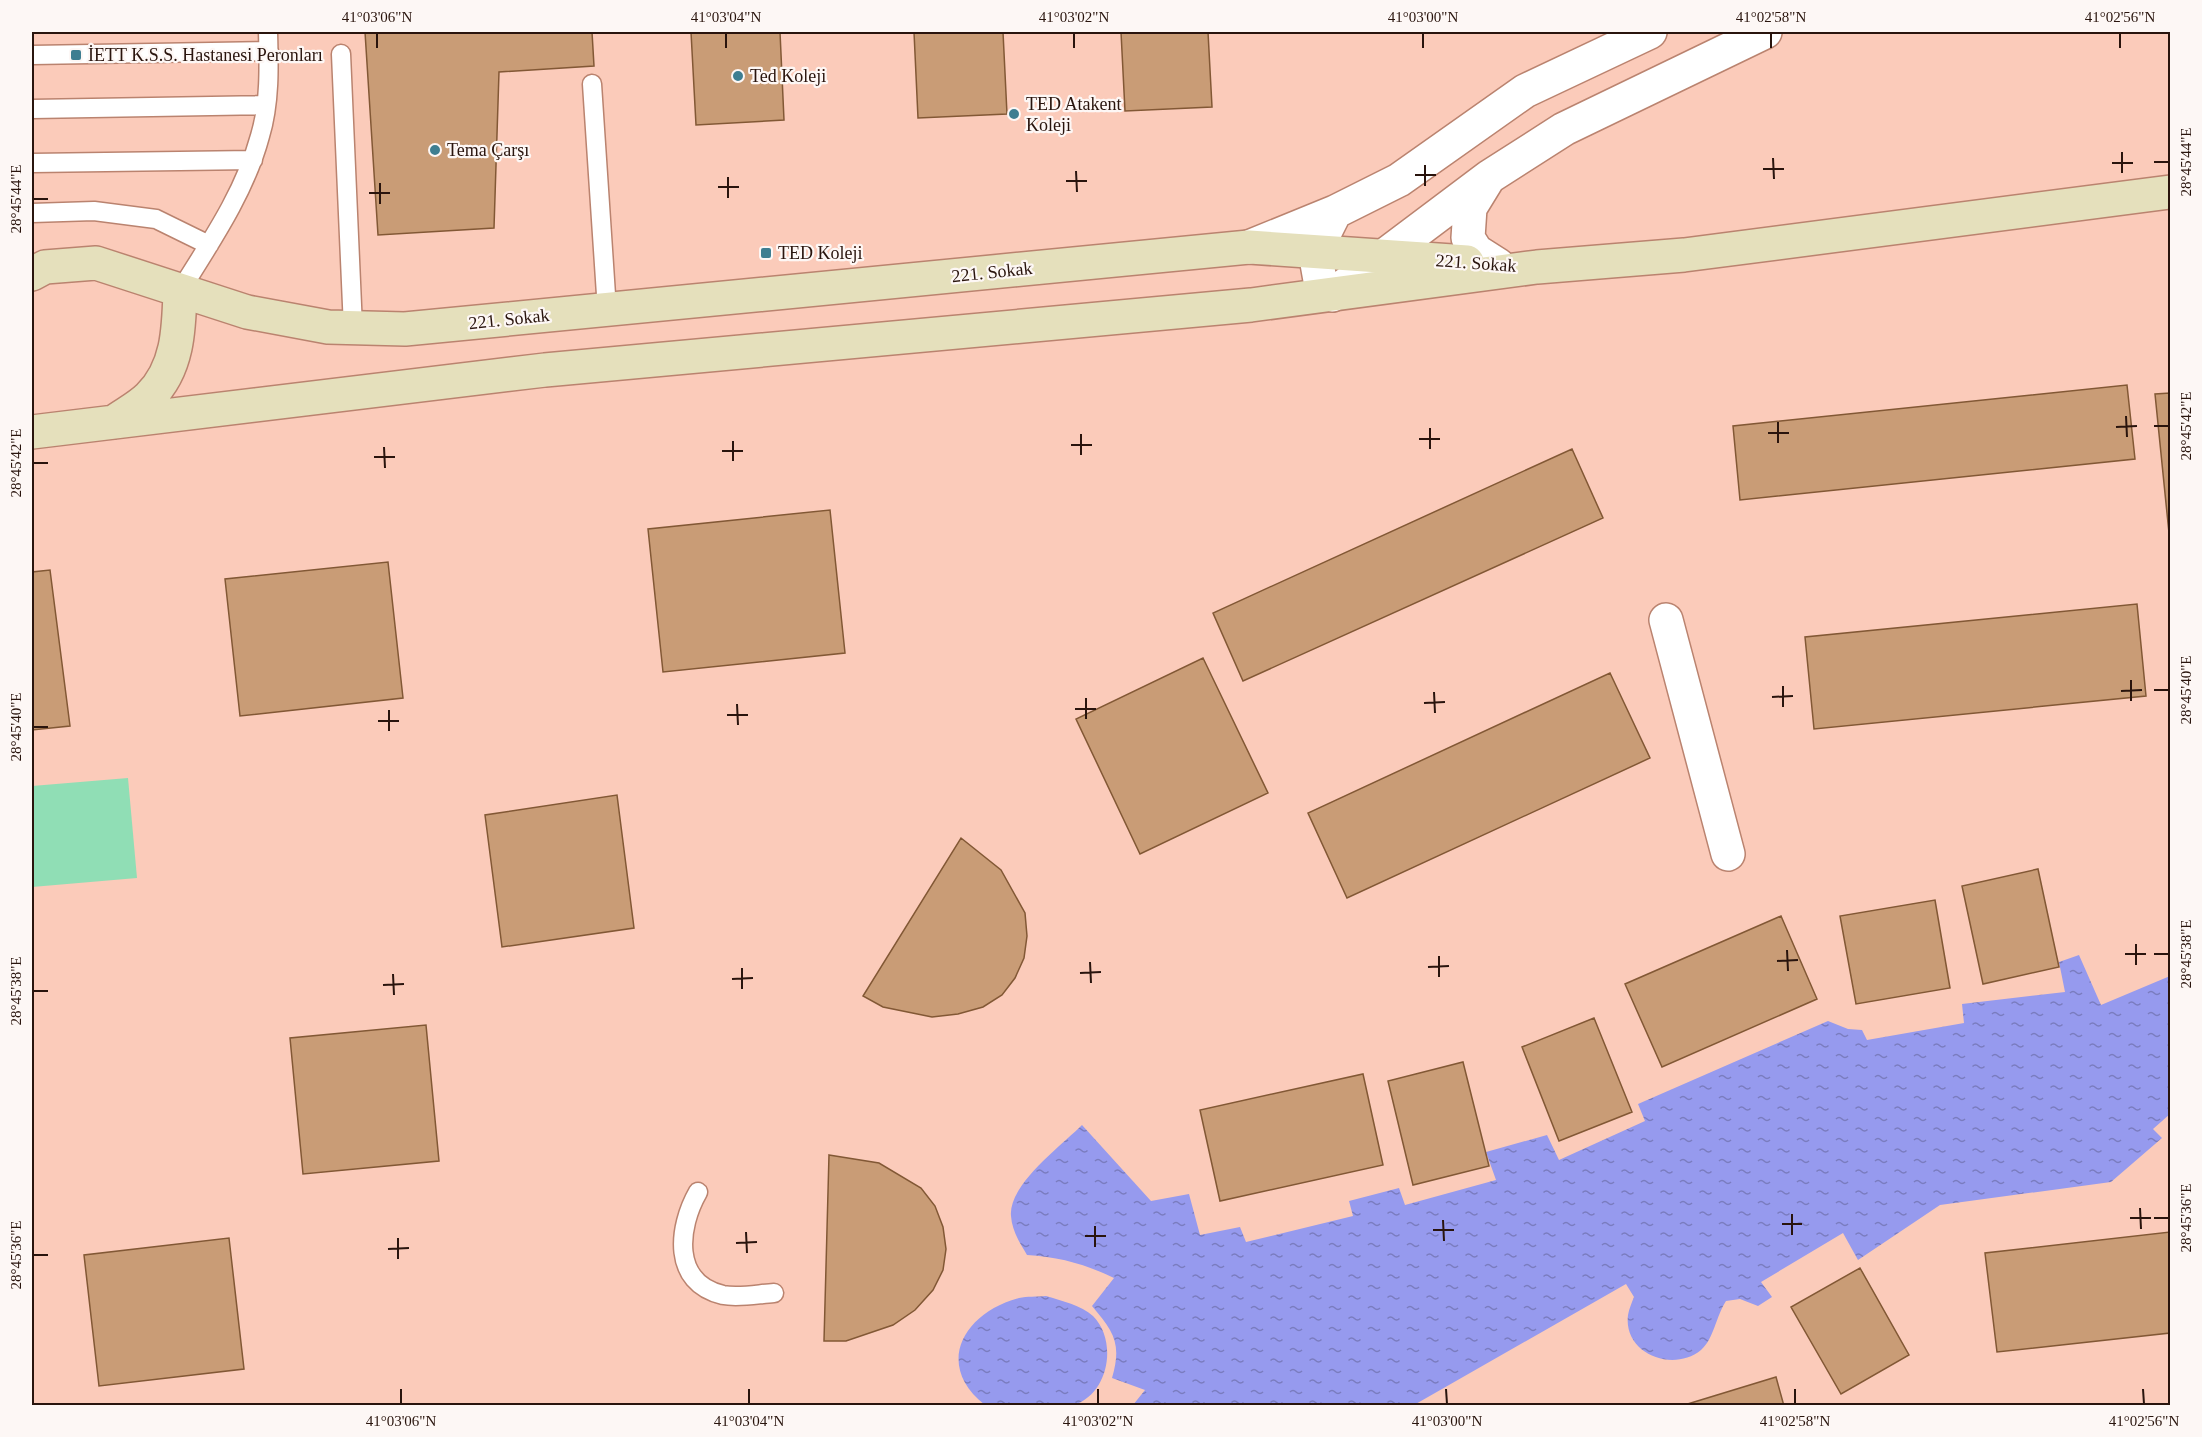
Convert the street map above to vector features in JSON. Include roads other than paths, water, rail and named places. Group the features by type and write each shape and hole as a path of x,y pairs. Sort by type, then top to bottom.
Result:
{"street":[{"path":"1250,247 1335,212 1400,180 1525,91 1650,32"},
{"path":"1335,212 1315,252 1320,280 1332,295 1489,177 1564,129 1766,32"},
{"path":"1489,177 1470,208 1468,238 1476,251 1498,265"},
{"path":"1537,267 1684,255 2170,192"},
{"name":"221. Sokak","path":"32,274 45,267 96,263 247,312 328,327 405,329 1250,247 1537,267"},
{"name":"221. Sokak","path":"32,432 111,425 545,370 1228,307 1537,267"},
{"path":"111,425 148,398 161,382 179,334 180,291"},
{"path":"1666,620 1728,854"}],"lane":[{"path":"180,291 209,245 253,159 261,134 269,78 268,32"},
{"path":"32,55 268,51"},
{"path":"341,54 353,328"},
{"path":"592,84 607,310"},
{"path":"32,109 265,105"},
{"path":"32,163 253,159"},
{"path":"32,213 94,211 156,219 209,245"},
{"path":"698,1192 689,1207 682,1230 683,1256 693,1276 706,1287 723,1294 774,1293"}],"water":[{"path":"2079,955 2101,1005 2170,976 2170,1114 2153,1129 2162,1138 2111,1182 1940,1205 1858,1260 1843,1233 1761,1282 1772,1297 1758,1306 1740,1299 1726,1301 1705,1345 1690,1357 1677,1360 1652,1356 1633,1340 1628,1315 1634,1297 1626,1284 1414,1405 1133,1405 1145,1390 1112,1378 1116,1356 1114,1339 1106,1323 1092,1306 1114,1278 1072,1262 1027,1255 1013,1227 1012,1204 1018,1192 1038,1167 1082,1125 1151,1201 1189,1194 1200,1235 1240,1227 1246,1242 1353,1216 1349,1201 1399,1188 1405,1205 1496,1180 1486,1152 1547,1135 1559,1160 1645,1121 1638,1104 1828,1021 1848,1029 1862,1030 1867,1040 1964,1023 1962,1004 2065,992 2059,962"},
{"path":"1046,1296 1083,1309 1093,1316 1101,1327 1106,1339 1107,1352 1102,1379 1086,1399 1074,1405 1045,1407 985,1405 970,1390 961,1374 959,1358 962,1342 970,1328 983,1315 999,1305 1022,1297"}],"place":[{"name":"İETT K.S.S. Hastanesi Peronları","path":"76,55"},
{"name":"Ted Koleji","path":"738,76"},
{"name":"TED Atakent Koleji","path":"1014,114"},
{"name":"Tema Çarşı","path":"435,150"},
{"name":"TED Koleji","path":"766,253"}]}
